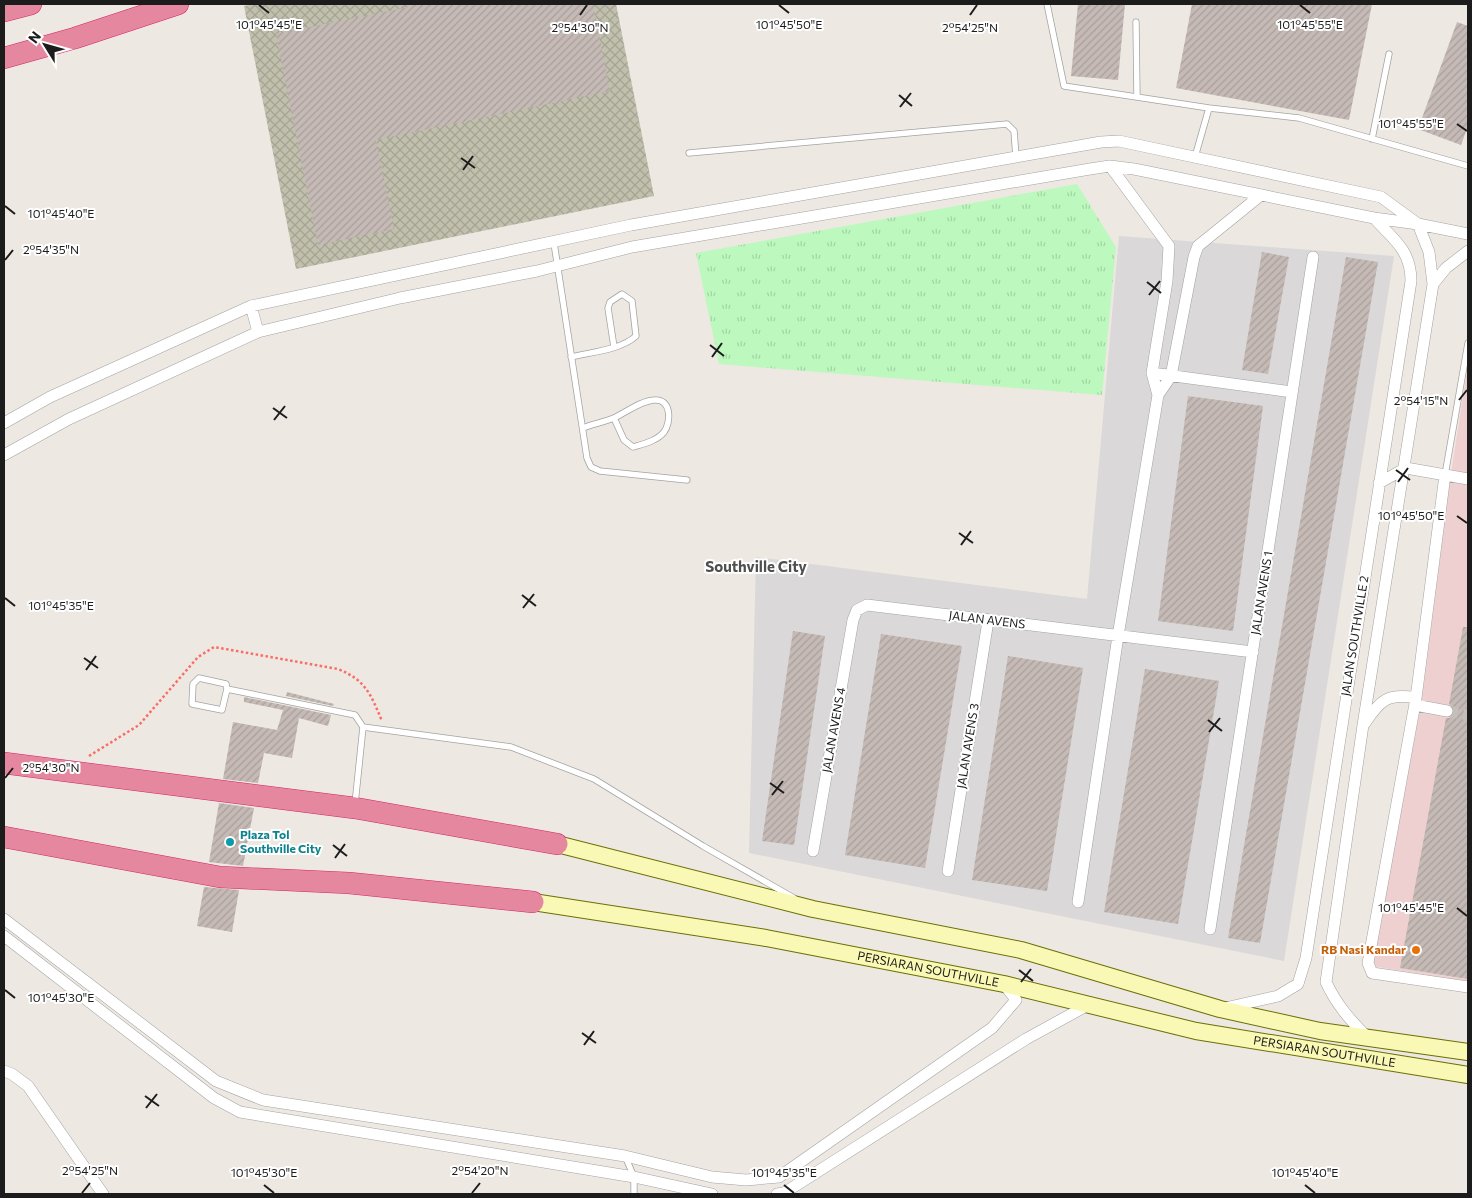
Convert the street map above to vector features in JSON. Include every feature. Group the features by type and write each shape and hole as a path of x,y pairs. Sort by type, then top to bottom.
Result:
{"highway":[{"path":"4,11 31,4"},
{"path":"4,58 75,38 178,4"},
{"path":"4,763 355,808 557,844"},
{"path":"4,837 220,877 349,884 533,902"}],"main road":[{"name":"PERSIARAN SOUTHVILLE","path":"557,844 813,909 1021,950 1220,1009 1320,1031 1468,1052"},
{"name":"PERSIARAN SOUTHVILLE","path":"533,902 766,938 1004,984 1196,1031 1468,1075"}],"street":[{"path":"4,423 50,397 251,306 554,243 631,225 1016,157 1119,141 1381,196 1418,224"},
{"path":"4,455 69,419 258,332 400,298 556,266 632,247 1110,166 1262,194 1374,218 1468,234"},
{"path":"1078,902 1118,636 1158,395 1152,373 1167,281 1169,246 1110,166"},
{"path":"1158,395 1171,376 1198,246 1262,194"},
{"name":"JALAN SOUTHVILLE 2","path":"1220,1009 1278,996 1298,984 1306,958 1411,281 1411,266 1405,252 1374,218"},
{"name":"JALAN SOUTHVILLE 2","path":"1367,1038 1347,1018 1333,998 1326,982 1363,725 1406,468 1433,284 1429,252 1418,224"},
{"path":"1433,284 1446,268 1468,252"},
{"name":"JALAN AVENS 1","path":"1210,930 1313,257"},
{"path":"1167,281 1189,283"},
{"path":"251,306 258,332"},
{"path":"1158,329 1180,332"},
{"path":"1152,373 1292,392"},
{"path":"1379,483 1406,468 1468,479"},
{"path":"1445,475 1415,702 1368,963 1372,973 1468,987"},
{"name":"JALAN AVENS","path":"857,610 867,605 1253,652"},
{"name":"JALAN AVENS 4","path":"814,851 857,610"},
{"name":"JALAN AVENS 3","path":"948,871 988,621"},
{"path":"1363,725 1376,706 1391,696 1447,711"},
{"path":"4,919 216,1081 262,1100 625,1156 712,1176 746,1180 779,1177 992,1028 1016,1000 1004,984"},
{"path":"4,936 214,1098 240,1112 634,1177 679,1190 712,1194"},
{"path":"777,1194 784,1193 1026,1039 1088,1005"},
{"path":"4,1072 12,1074 28,1086 103,1194"}],"lane":[{"path":"1047,4 1064,86 1209,108 1299,118 1468,166"},
{"path":"1136,22 1137,97"},
{"path":"1372,139 1389,54"},
{"path":"1195,157 1209,108"},
{"path":"689,153 1007,124 1014,130 1016,157"},
{"path":"554,243 571,357 591,467 600,471 687,480"},
{"path":"571,357 614,347 629,343 636,336 632,301 622,294 610,302 608,308 614,347"},
{"path":"1445,475 1468,343"},
{"path":"583,428 614,418 636,406 655,400 663,402 668,407 669,413 665,431 661,435 633,447 624,440 614,418"},
{"path":"199,678 221,682 226,684 227,689 222,710 192,704 193,684 199,678"},
{"path":"227,689 355,715 364,727 355,808"},
{"path":"364,727 511,747 594,779 703,846 813,909"},
{"path":"625,1156 634,1177 634,1194"}],"shaded area":[{"path":"254,4 616,4 654,196 296,269 244,6"},
{"path":"1119,236 1394,256 1284,961 749,853 756,557 1087,599"},
{"path":"1468,364 1468,981 1377,967 1373,962 1422,699 1452,467"}],"green space":[{"path":"1077,184 1116,247 1102,395 719,364 696,253"}],"building":[{"path":"423,4 593,4 610,91 376,140 394,229 318,245 276,34"},
{"path":"1078,4 1125,4 1118,80 1071,76"},
{"path":"1192,4 1372,4 1349,120 1176,88"},
{"path":"1457,22 1468,26 1468,126 1461,145 1418,129"},
{"path":"1262,252 1289,257 1268,374 1242,370"},
{"path":"1346,257 1378,262 1260,943 1228,938"},
{"path":"1188,396 1263,406 1233,631 1158,621"},
{"path":"1463,627 1468,627 1468,979 1400,968 1446,718 1450,718 1454,713 1454,708 1449,704"},
{"path":"793,631 825,636 794,845 762,841"},
{"path":"881,634 962,646 925,868 845,855"},
{"path":"1008,656 1083,668 1047,891 972,880"},
{"path":"1145,669 1219,681 1178,924 1104,912"},
{"path":"287,692 334,704 333,706 286,696"},
{"path":"244,697 331,715 328,726 299,718 292,758 264,753 258,783 223,779 233,722 277,730 283,710 244,702"},
{"path":"219,803 254,808 243,866 209,862"},
{"path":"204,887 239,890 232,932 197,926"}],"tunnel":[{"path":"1447,711 1468,715"}],"place":[{"name":"Plaza Tol Southville City","path":"230,842"},
{"name":"RB Nasi Kandar","path":"1416,950"}],"district":[{"name":"Southville City","path":"756,567"}]}
